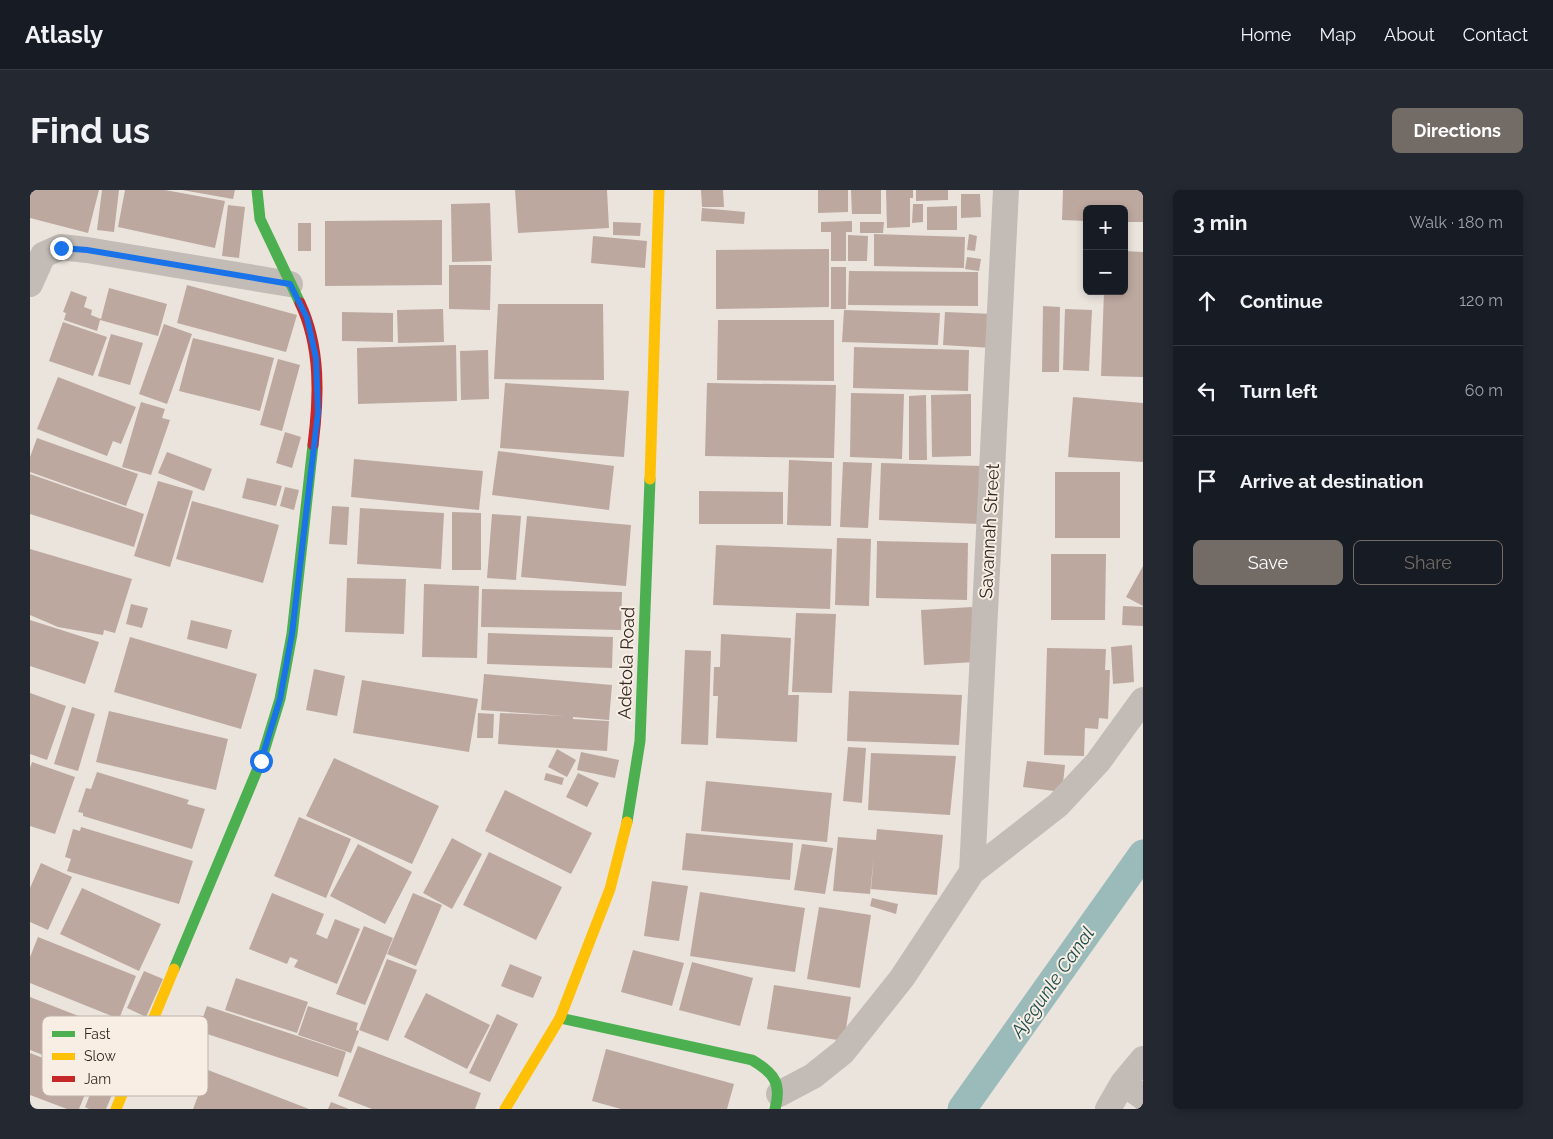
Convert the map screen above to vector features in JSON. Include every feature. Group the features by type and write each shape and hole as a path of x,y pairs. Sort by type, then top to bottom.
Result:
{"street":[{"path":"155,1016 261,761 280,699 292,634 318,412 316,358 309,326 260,219 257,190"},
{"name":"Adetola Road","path":"505,1109 560,1018 610,889 628,820 640,741 659,190"},
{"name":"Savannah Street","path":"972,872 1006,190"},
{"path":"30,284 43,255 61,248 87,250 290,284"},
{"path":"560,1018 752,1060 770,1071 777,1102 843,1052 902,978 972,872 1058,805 1098,762 1143,700"},
{"path":"1108,1109 1133,1090 1143,1059"},
{"path":"116,1109 121,1096"}],"building":[{"path":"30,190 99,190 88,233 30,218"},
{"path":"102,190 119,190 114,232 97,230"},
{"path":"125,190 165,190 225,201 215,248 118,227"},
{"path":"182,190 235,190 233,199"},
{"path":"515,190 607,190 609,228 518,233"},
{"path":"701,190 723,190 724,207 702,207"},
{"path":"818,190 848,190 848,212 818,213"},
{"path":"851,190 881,190 881,214 852,214"},
{"path":"886,190 913,190 913,198 910,198 910,227 887,228"},
{"path":"916,190 948,190 948,200 916,201"},
{"path":"1063,190 1143,190 1143,222 1128,222 1128,205 1083,205 1083,221 1062,220"},
{"path":"961,194 980,194 981,217 961,218"},
{"path":"490,203 492,261 452,262 451,204"},
{"path":"913,204 923,204 923,222 912,223"},
{"path":"228,205 245,207 239,258 222,256"},
{"path":"957,206 957,230 927,230 927,207"},
{"path":"702,208 745,212 744,224 701,221"},
{"path":"442,220 442,285 325,286 325,221"},
{"path":"852,221 852,232 846,232 846,261 831,261 831,232 821,232 821,222"},
{"path":"613,222 641,223 640,236 613,235"},
{"path":"860,222 884,222 883,233 860,233"},
{"path":"298,223 311,223 311,251 298,251"},
{"path":"874,234 965,237 964,268 874,266"},
{"path":"969,234 977,236 975,251 967,250"},
{"path":"848,235 868,236 867,261 848,261"},
{"path":"593,236 647,241 645,268 591,263"},
{"path":"829,249 829,307 716,309 716,250"},
{"path":"1128,251 1143,252 1143,377 1101,376 1104,295 1128,295"},
{"path":"967,257 981,259 979,271 965,269"},
{"path":"449,265 491,265 490,310 449,309"},
{"path":"831,267 846,267 846,309 831,309"},
{"path":"849,271 978,272 978,306 848,305"},
{"path":"187,285 297,315 286,352 177,323"},
{"path":"109,288 167,304 158,336 100,320 97,331 64,320 66,313 63,312 71,291 87,297 84,307 92,310 91,315 101,319"},
{"path":"498,304 603,304 604,380 494,379"},
{"path":"1043,306 1060,307 1059,372 1042,372"},
{"path":"443,309 444,342 398,343 397,310"},
{"path":"1065,309 1092,310 1089,371 1063,370"},
{"path":"844,310 940,313 938,345 842,342"},
{"path":"342,312 393,313 393,342 342,341"},
{"path":"945,312 994,314 992,348 943,345"},
{"path":"718,320 834,320 834,381 717,380"},
{"path":"63,322 107,337 93,376 49,361"},
{"path":"164,324 192,334 167,404 139,394"},
{"path":"111,334 143,343 130,385 98,376"},
{"path":"193,338 274,358 260,411 179,391"},
{"path":"456,345 457,401 358,404 357,348"},
{"path":"854,347 969,350 968,391 853,388"},
{"path":"488,350 489,399 461,400 460,351"},
{"path":"278,359 300,365 282,431 260,425"},
{"path":"58,377 136,407 121,444 113,441 107,456 37,429"},
{"path":"505,383 629,391 624,457 500,448"},
{"path":"707,383 836,385 834,458 705,456"},
{"path":"851,393 904,394 902,459 850,457"},
{"path":"971,394 971,456 932,457 931,395"},
{"path":"926,395 927,460 909,460 909,396"},
{"path":"1073,397 1143,403 1143,462 1068,457"},
{"path":"141,402 165,409 162,418 170,420 151,475 122,467"},
{"path":"285,432 301,437 292,468 276,463"},
{"path":"37,438 138,474 126,506 30,472 30,457"},
{"path":"498,451 614,466 609,510 492,495"},
{"path":"167,452 212,469 204,491 158,473"},
{"path":"354,459 483,471 479,510 351,497"},
{"path":"789,460 832,462 831,526 787,525"},
{"path":"843,462 872,463 868,528 840,527"},
{"path":"881,463 982,466 979,524 879,520"},
{"path":"1055,472 1120,472 1120,538 1055,538"},
{"path":"30,474 144,514 134,547 30,514"},
{"path":"247,478 282,486 276,506 242,498"},
{"path":"158,481 193,491 170,567 134,556"},
{"path":"285,487 299,490 294,510 280,506"},
{"path":"699,491 783,492 783,524 699,524"},
{"path":"192,501 279,525 263,583 176,559"},
{"path":"332,506 349,507 347,545 329,544"},
{"path":"360,508 444,513 441,569 357,564"},
{"path":"452,512 481,513 481,570 452,570"},
{"path":"492,514 521,516 516,580 487,578"},
{"path":"527,516 631,525 626,586 521,577"},
{"path":"837,538 871,539 869,606 835,605"},
{"path":"877,541 968,543 967,600 876,598"},
{"path":"716,545 832,549 830,609 713,605"},
{"path":"30,549 132,579 115,633 104,630 103,635 58,627 30,615"},
{"path":"1051,554 1106,554 1105,620 1051,620"},
{"path":"1143,566 1143,606 1126,597"},
{"path":"347,578 406,579 404,634 345,632"},
{"path":"424,584 479,586 477,658 422,657"},
{"path":"482,589 622,592 621,630 481,627"},
{"path":"131,604 148,608 142,628 126,624"},
{"path":"1123,606 1143,607 1143,626 1122,625"},
{"path":"972,607 975,662 924,665 921,610"},
{"path":"796,613 836,614 832,693 792,692"},
{"path":"30,620 99,642 85,684 30,666"},
{"path":"191,620 232,630 227,649 187,639"},
{"path":"488,633 613,637 612,668 487,664"},
{"path":"721,634 791,638 788,695 799,695 797,742 716,738 718,696 713,696 714,667 720,667"},
{"path":"130,637 257,674 241,729 114,692"},
{"path":"1132,645 1134,682 1113,684 1111,647"},
{"path":"1047,648 1106,649 1105,670 1110,670 1108,719 1099,718 1098,729 1085,728 1084,756 1044,755"},
{"path":"685,650 711,651 708,745 681,744"},
{"path":"314,669 345,676 337,716 306,710"},
{"path":"484,674 612,685 609,720 573,717 573,719 609,721 607,751 498,744 500,713 565,716 481,710"},
{"path":"362,680 478,699 469,752 353,733"},
{"path":"849,691 962,695 959,745 847,741"},
{"path":"30,693 66,706 47,760 30,754"},
{"path":"72,707 95,714 78,771 54,764"},
{"path":"109,711 228,739 216,790 96,762"},
{"path":"478,713 494,714 493,738 477,738"},
{"path":"848,747 866,748 862,803 843,801"},
{"path":"557,749 576,760 567,777 548,767"},
{"path":"581,752 619,760 615,778 577,770"},
{"path":"871,753 956,756 950,815 868,810"},
{"path":"334,758 439,806 412,864 306,816"},
{"path":"1027,761 1065,765 1062,792 1023,787"},
{"path":"32,762 75,777 55,834 30,826 30,768"},
{"path":"97,772 189,800 187,804 205,809 192,849 83,816 83,813 78,812 86,788 91,789"},
{"path":"546,773 564,778 562,785 544,780"},
{"path":"578,773 599,783 587,807 566,797"},
{"path":"706,781 832,793 827,842 701,831"},
{"path":"505,790 592,833 571,874 485,831"},
{"path":"299,817 351,839 326,898 274,876"},
{"path":"81,827 193,861 179,904 67,871 71,859 65,857 73,829 80,831"},
{"path":"877,829 943,835 937,895 871,889 874,855 870,894 833,891 838,837 876,840"},
{"path":"686,833 793,843 790,880 682,870"},
{"path":"452,838 482,854 452,909 423,893"},
{"path":"358,844 412,872 385,924 330,896"},
{"path":"802,844 833,848 825,894 794,890"},
{"path":"489,852 562,887 536,940 463,905"},
{"path":"41,863 72,877 48,930 30,922 30,888"},
{"path":"652,881 688,886 679,941 644,936"},
{"path":"82,888 161,924 139,971 60,934"},
{"path":"700,892 805,908 795,972 690,956"},
{"path":"272,893 324,914 316,934 327,939 335,919 360,929 337,984 294,967 298,960 290,957 287,964 249,949"},
{"path":"413,893 442,905 416,966 387,954"},
{"path":"872,898 898,904 896,914 870,906"},
{"path":"819,907 871,915 860,988 807,979"},
{"path":"364,926 393,938 365,1005 336,994"},
{"path":"38,937 136,976 120,1016 112,1016 30,983 30,957"},
{"path":"633,950 684,963 672,1006 621,992"},
{"path":"387,959 417,970 388,1041 359,1030"},
{"path":"692,962 753,978 740,1026 679,1010"},
{"path":"510,964 542,977 533,998 501,986"},
{"path":"144,971 163,979 146,1016 127,1008"},
{"path":"236,978 308,1002 297,1033 225,1010"},
{"path":"774,985 851,997 844,1041 767,1029"},
{"path":"426,993 490,1025 467,1069 404,1037"},
{"path":"30,997 78,1016 42,1016 42,1055 30,1050"},
{"path":"207,1006 346,1052 338,1077 208,1034 208,1016 203,1016"},
{"path":"308,1006 358,1023 356,1030 359,1031 351,1053 298,1035"},
{"path":"497,1014 518,1024 490,1082 469,1073"},
{"path":"358,1046 481,1093 475,1109 372,1109 338,1096"},
{"path":"606,1049 734,1084 727,1109 621,1109 592,1101"},
{"path":"30,1053 42,1058 42,1096 84,1096 79,1109 67,1109 30,1095"},
{"path":"208,1070 309,1109 193,1109 198,1096 208,1096"},
{"path":"89,1096 112,1096 106,1109 89,1109 85,1107"},
{"path":"331,1102 349,1109 328,1109"}],"waterway":[{"name":"Ajegunle Canal","path":"962,1109 1143,854"}],"traffic: fast":[{"path":"257,190 260,219 300,303"},
{"path":"174,969 261,761 280,699 292,634 313,445"},
{"path":"627,822 640,741 650,479"},
{"path":"560,1018 752,1060 766,1069 777,1085 775,1109"}],"traffic: slow":[{"path":"650,479 659,190"},
{"path":"505,1109 560,1018 610,889 627,822"},
{"path":"155,1016 174,969"},
{"path":"116,1109 121,1096"}],"traffic: jam":[{"path":"300,303 312,337 317,373 313,445"}],"route":[{"path":"61,248 87,250 290,284 307,318 316,358 318,412 292,634 280,699 261,761"}]}
